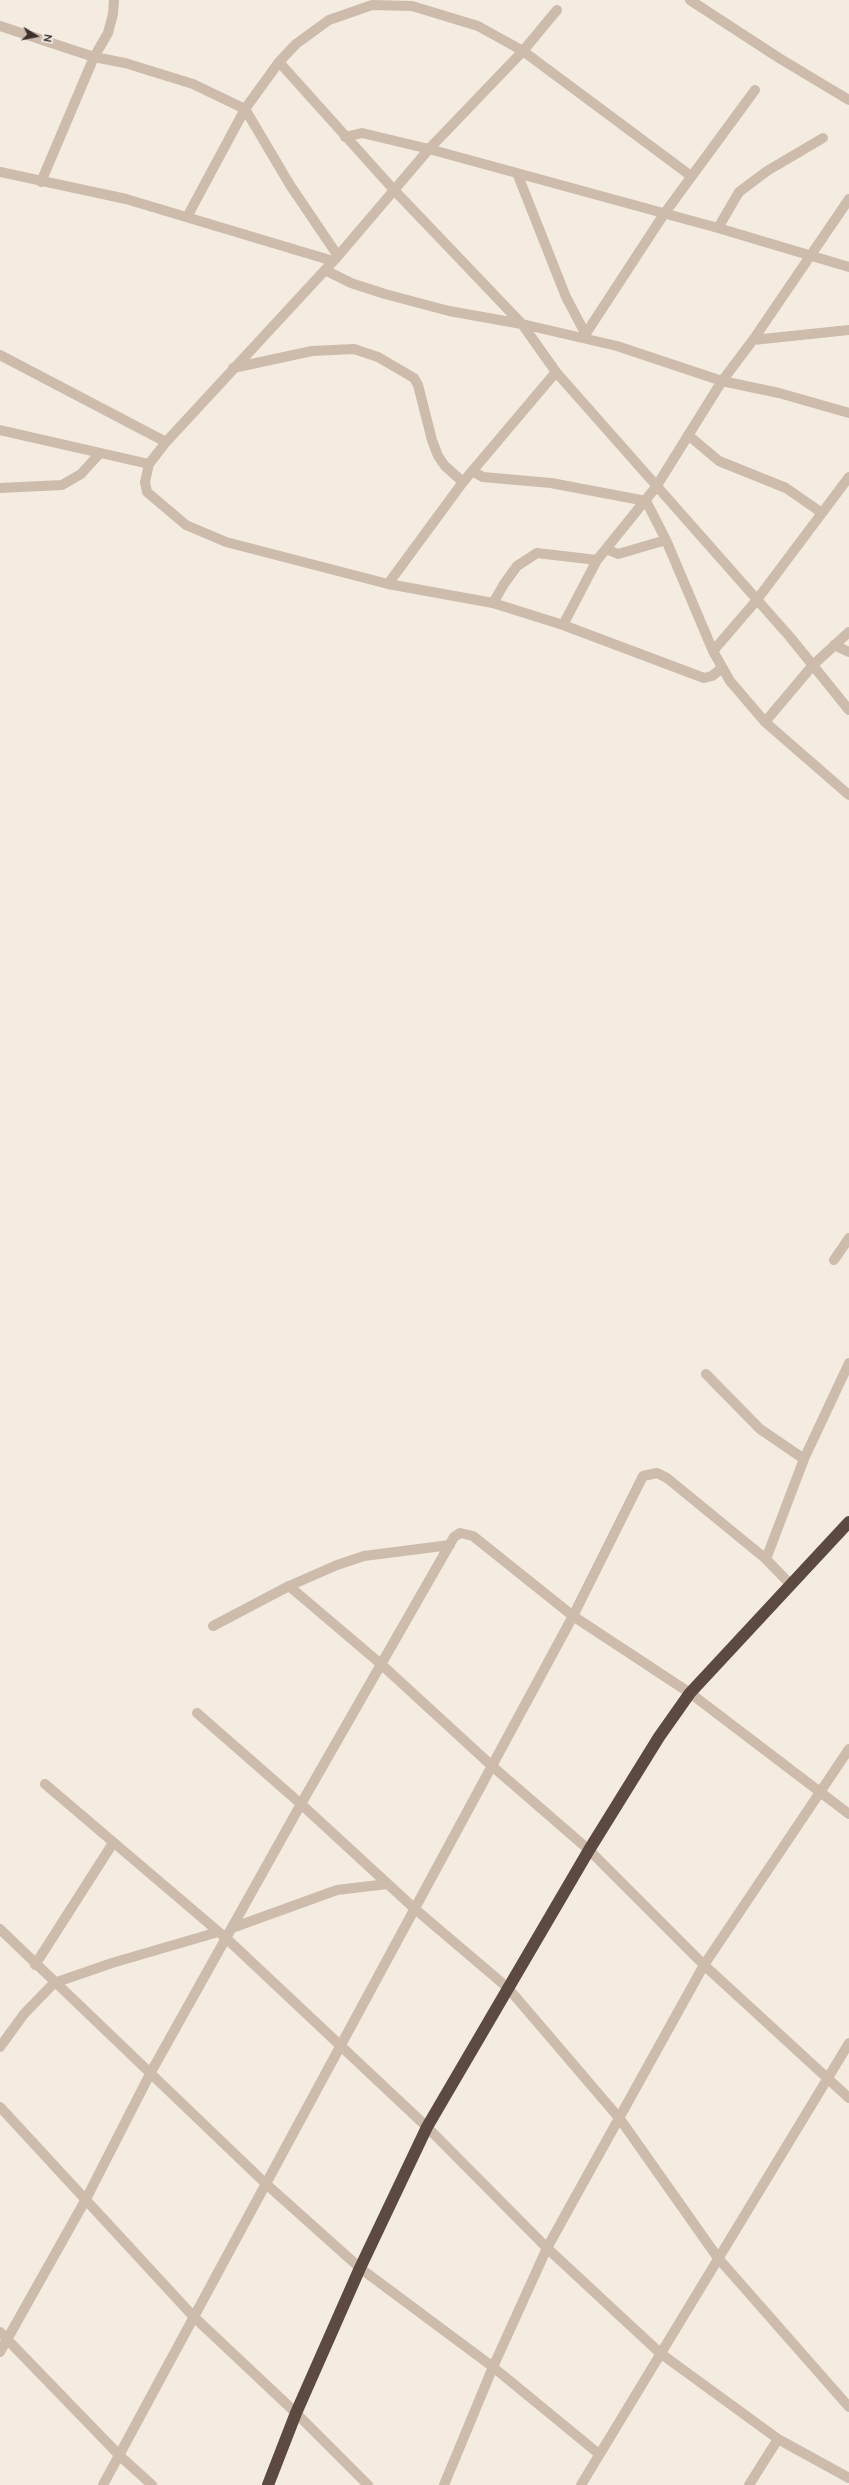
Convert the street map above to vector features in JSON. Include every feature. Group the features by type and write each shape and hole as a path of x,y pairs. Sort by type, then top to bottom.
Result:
{"highway":[{"path":"268,2485 296,2413 360,2268 427,2127 589,1850 659,1737 690,1693 849,1522"}],"street":[{"path":"41,182 94,57 108,33 113,14 114,0"},
{"path":"690,0 778,58 849,100"},
{"path":"187,217 245,109 279,62 296,44 329,20 372,5 412,6 435,11 478,26 523,51 691,176"},
{"path":"557,10 523,51 430,149 336,259 233,368 166,442 149,464 145,482 147,492 186,524 226,542 388,584 493,603 563,625 704,678 712,676 722,668"},
{"path":"0,26 94,57 125,63 193,84 245,109 290,186 336,259"},
{"path":"279,62 394,190 522,324 556,372 756,601 790,637 849,710"},
{"path":"584,335 664,214 756,90"},
{"path":"345,137 362,133 430,149 718,228 849,267"},
{"path":"718,228 739,192 751,182 823,138"},
{"path":"0,172 126,199 336,259"},
{"path":"517,173 566,297 584,335"},
{"path":"563,625 598,560 656,487 722,381 753,340 849,199"},
{"path":"325,270 351,284 385,294 449,311 584,335 722,381 779,394 849,413"},
{"path":"753,340 849,330"},
{"path":"233,368 319,350 354,349 378,357 414,378 418,385 432,440 438,456 445,466 463,482"},
{"path":"0,355 166,442"},
{"path":"388,584 463,482 556,372"},
{"path":"0,430 149,464"},
{"path":"688,435 719,461 786,488 822,513"},
{"path":"0,488 62,484 81,474 100,453"},
{"path":"472,471 483,477 551,483 646,501"},
{"path":"713,651 756,601 849,477"},
{"path":"646,501 666,540 713,651 722,668 765,722 849,795"},
{"path":"606,549 618,554 666,540"},
{"path":"493,603 517,566 537,553 598,560"},
{"path":"765,722 813,665 849,632"},
{"path":"834,645 849,652"},
{"path":"834,1260 849,1238"},
{"path":"766,1559 804,1459 849,1362"},
{"path":"706,1374 760,1429 804,1459"},
{"path":"103,2485 120,2456 193,2316 341,2046 573,1616 643,1476 650,1473 668,1478 766,1559 790,1584"},
{"path":"0,2352 4,2336 86,2199 151,2072 227,1939 301,1804 454,1537 460,1533 474,1536 573,1616 690,1693 849,1814"},
{"path":"213,1626 289,1586 337,1565 364,1556 450,1545"},
{"path":"289,1586 382,1665 492,1766 589,1850 704,1966 849,2098"},
{"path":"197,1713 301,1804 415,1909 508,1988 620,2119 718,2258 849,2407"},
{"path":"444,2485 492,2367 547,2248 704,1966 849,1749"},
{"path":"45,1784 227,1939 427,2127 547,2248 660,2353 778,2439 849,2478"},
{"path":"35,1965 113,1843"},
{"path":"232,1928 337,1890 387,1884"},
{"path":"0,1929 35,1965 151,2072 265,2183 360,2268 492,2367 599,2454"},
{"path":"0,2047 24,2014 54,1983 127,1958 218,1932"},
{"path":"581,2485 849,2043"},
{"path":"0,2107 193,2316 296,2413 368,2485"},
{"path":"4,2336 120,2456 152,2485"},
{"path":"749,2485 778,2439"}]}
